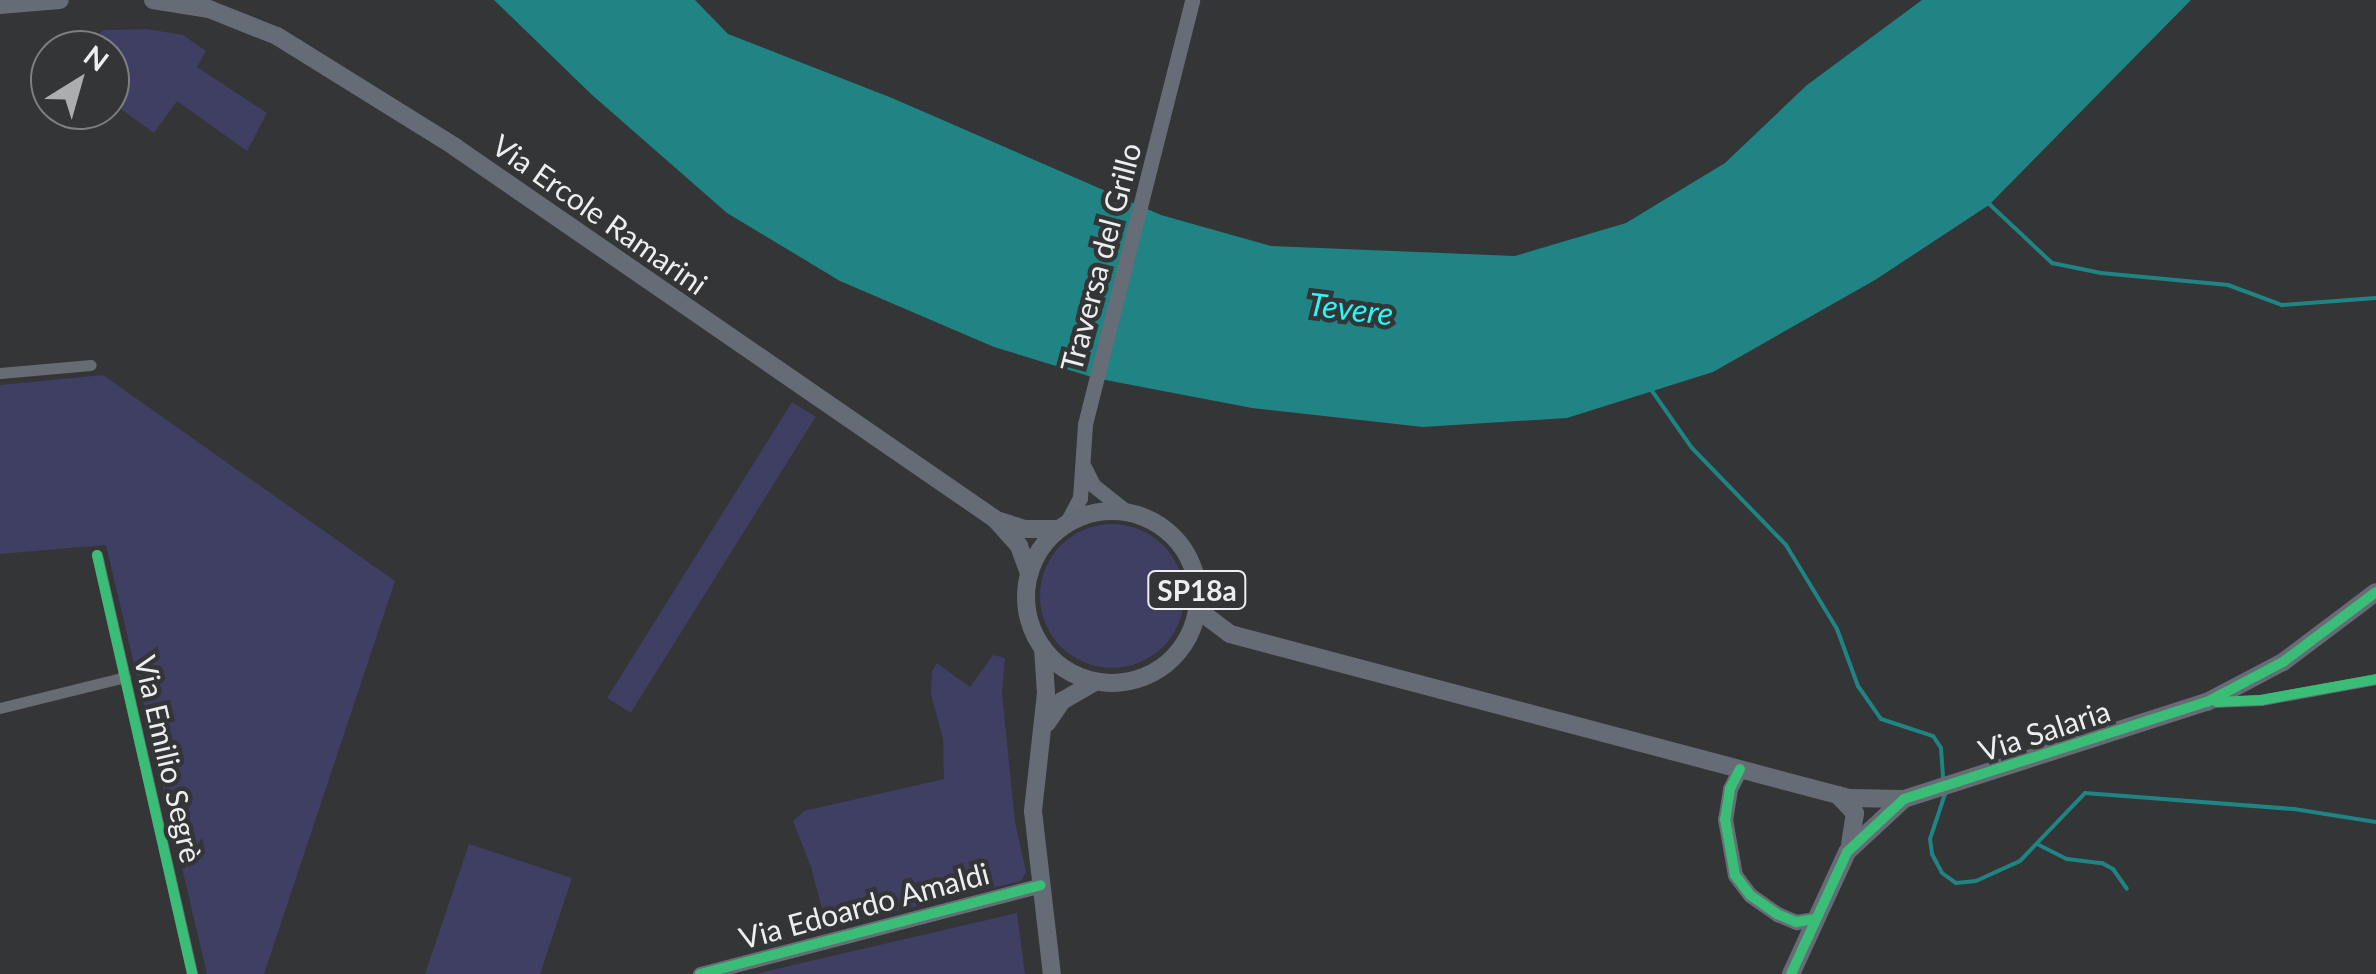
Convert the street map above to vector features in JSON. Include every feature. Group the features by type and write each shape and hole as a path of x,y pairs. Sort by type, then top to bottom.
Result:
{"main road":[{"path":"0,5 60,0"},
{"name":"Via Ercole Ramarini","path":"153,0 231,16 324,62 995,519 1019,546 1029,574"},
{"name":"Traversa del Grillo","path":"1029,574 1041,548 1062,527 1080,498 1089,406 1192,0"},
{"path":"1082,464 1093,484 1127,512"},
{"path":"1062,527 1100,511 1127,512"},
{"name":"SP18a","path":"1096,681 1137,679 1159,669 1178,653 1197,609 1193,570 1173,536 1152,520 1127,512"},
{"name":"Via Ercole Ramarini","path":"995,519 1024,529 1062,527"},
{"path":"1029,574 1026,603 1043,648 1047,672 1033,811 1052,974"},
{"name":"Via Salaria","path":"1790,974 1847,852 1909,798 2207,702 2283,662 2376,592"},
{"path":"1197,609 1230,634 1740,770 1837,794 1909,798"},
{"path":"1043,648 1071,672 1096,681"},
{"path":"1041,737 1062,700 1096,681"},
{"path":"1740,770 1730,790 1725,819 1735,875 1750,895 1777,914 1796,922 1814,919"},
{"path":"1837,794 1855,813 1855,828 1847,852"},
{"name":"Via Edoardo Amaldi","path":"700,974 1041,885"}],"street":[{"path":"0,373 91,364"},
{"name":"Via Emilio Segrè","path":"98,556 192,974"},
{"path":"0,708 125,677"},
{"path":"2207,702 2261,700 2376,680"}],"shaded area":[{"path":"147,29 183,35 206,51 197,67 267,113 247,151 177,101 154,133 130,116 130,30 104,30"},
{"path":"103,375 395,581 264,974 207,974 106,545 0,554 0,385"},
{"path":"792,402 816,417 631,713 607,698"},
{"path":"1112,524 1139,530 1163,545 1178,569 1184,596 1178,623 1163,647 1139,662 1112,668 1085,662 1061,647 1046,623 1040,596 1046,569 1061,545 1085,530"},
{"path":"993,655 1005,658 1002,693 1015,822 1026,872 1021,881 827,928 811,867 793,821 804,811 944,779 943,739 931,694 932,672 937,663 970,687"},
{"path":"469,844 572,878 540,974 425,974"},
{"path":"1017,913 1025,974 755,974"}],"water":[{"name":"Tevere","path":"494,0 695,0 728,34 892,98 1161,215 1271,246 1515,256 1626,223 1725,163 1807,85 1922,0 2191,0 1989,205 1875,280 1713,372 1567,418 1423,427 1252,408 1095,378 994,347 840,281 727,213 591,94"}],"waterway":[{"path":"1986,201 2052,263 2101,273 2228,285 2282,305 2376,298"},
{"path":"1650,388 1692,448 1786,545 1837,629 1858,686 1881,719 1933,736 1941,748 1943,780"},
{"path":"1945,794 1930,839 1932,854 1942,873 1956,883 1976,881 2020,861 2085,793 2294,809 2376,822"},
{"path":"2039,845 2067,859 2102,863 2113,869 2127,889"}],"cycle path":[{"path":"97,555 192,974"},
{"path":"1791,974 1847,852 1904,799 2207,702 2283,662 2376,592"},
{"path":"2217,702 2261,700 2376,679"},
{"path":"1740,769 1730,789 1725,819 1735,875 1750,895 1777,914 1796,922 1814,919"},
{"path":"700,974 1041,885"}]}
